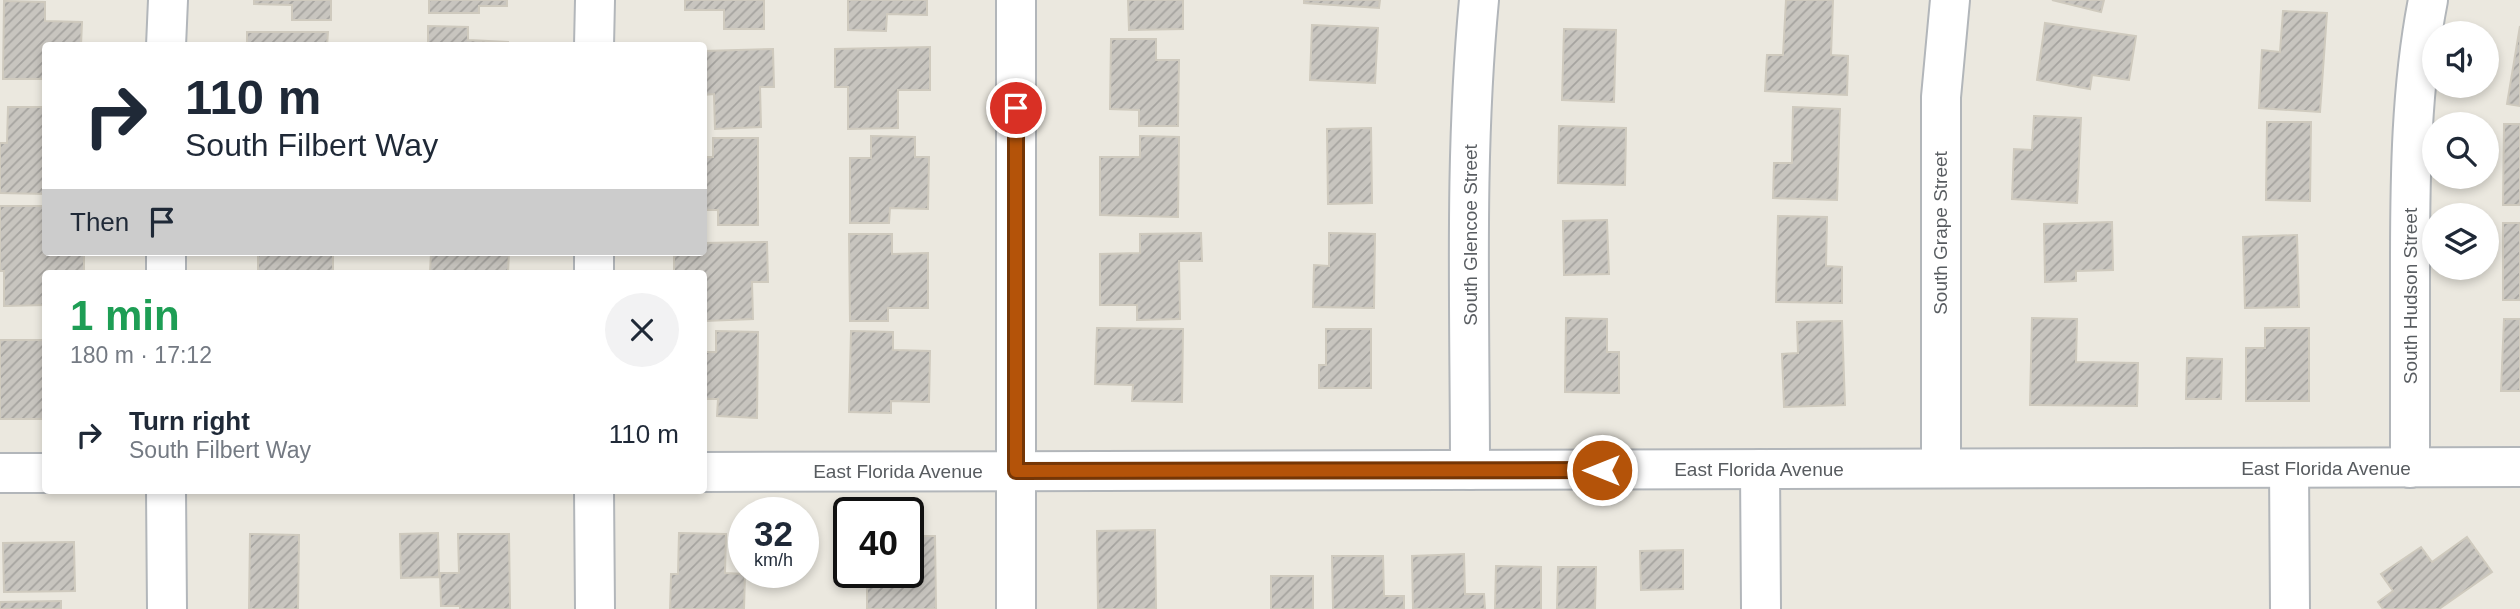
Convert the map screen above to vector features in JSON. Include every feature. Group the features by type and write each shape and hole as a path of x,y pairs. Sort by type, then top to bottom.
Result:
{"street":[{"path":"166,42 168,0"},
{"path":"594,42 595,0"},
{"path":"1016,0 1016,609"},
{"name":"South Glencoe Street","path":"1470,470 1469,169 1473,64 1479,0"},
{"name":"South Grape Street","path":"1941,467 1940,121 1950,0"},
{"name":"South Hudson Street","path":"2410,467 2410,198 2413,114 2421,36 2428,0"},
{"name":"East Florida Avenue","path":"707,472 2520,467"},
{"path":"2289,468 2290,609"},
{"path":"1760,469 1762,609"},
{"path":"0,473 42,473"},
{"path":"166,494 167,609"},
{"path":"594,494 596,609"}],"building":[{"path":"254,0 331,0 331,20 292,20 292,5 254,4"},
{"path":"429,0 507,0 507,6 479,6 479,13 429,13"},
{"path":"685,0 764,0 764,29 724,29 724,10 685,10"},
{"path":"848,0 927,0 927,15 887,14 886,31 848,30"},
{"path":"1128,0 1183,0 1183,29 1129,30"},
{"path":"1304,0 1380,0 1379,8 1304,3"},
{"path":"1786,0 1833,0 1831,55 1848,56 1847,95 1765,91 1767,55 1783,55"},
{"path":"2052,0 2104,0 2101,12"},
{"path":"4,1 45,2 45,21 82,22 81,42 42,42 42,79 3,79"},
{"path":"2283,11 2327,13 2320,112 2259,108 2262,50 2280,52"},
{"path":"2045,23 2136,36 2129,80 2092,75 2090,89 2037,80"},
{"path":"1312,25 1378,28 1375,83 1310,80"},
{"path":"428,26 468,27 468,40 508,42 428,42"},
{"path":"2520,26 2520,106 2507,104"},
{"path":"1564,29 1616,30 1614,102 1562,100"},
{"path":"247,32 328,32 327,42 247,42"},
{"path":"1111,39 1156,39 1156,60 1179,60 1178,126 1139,126 1139,110 1110,109"},
{"path":"930,47 930,90 898,90 898,128 848,129 848,87 835,87 835,49"},
{"path":"773,49 774,87 760,87 761,127 715,129 714,94 707,95 707,51"},
{"path":"8,107 42,107 42,194 0,193 0,143 7,143"},
{"path":"1793,107 1840,109 1837,200 1773,198 1774,163 1792,163"},
{"path":"2034,116 2081,118 2077,203 2012,199 2014,149 2032,150"},
{"path":"2267,122 2311,122 2310,201 2266,200"},
{"path":"2504,124 2520,124 2520,205 2503,205"},
{"path":"1559,126 1626,128 1625,185 1558,183"},
{"path":"1371,128 1372,203 1328,204 1327,129"},
{"path":"871,136 915,137 915,157 929,157 928,209 890,208 889,223 850,223 850,158 871,158"},
{"path":"1140,136 1179,137 1178,217 1100,215 1100,157 1140,157"},
{"path":"713,138 758,138 758,225 718,225 718,210 707,210 707,157 713,157"},
{"path":"0,206 42,206 42,256 84,256 84,270 42,270 42,305 4,306 4,271 0,271"},
{"path":"1778,216 1827,217 1826,266 1842,267 1842,303 1776,302"},
{"path":"1607,220 1609,274 1564,275 1563,221"},
{"path":"2112,222 2113,270 2076,271 2076,281 2045,282 2044,224"},
{"path":"2503,223 2520,223 2520,300 2503,300"},
{"path":"1201,233 1202,261 1179,261 1180,319 1137,320 1137,305 1100,305 1100,254 1140,253 1140,234"},
{"path":"1329,233 1375,234 1374,308 1313,307 1314,265 1329,266"},
{"path":"849,234 892,234 892,254 928,253 928,308 888,308 888,321 850,321"},
{"path":"2297,235 2299,307 2245,308 2243,237"},
{"path":"767,242 768,282 752,282 753,319 707,321 707,270 674,270 674,256 707,256 707,243"},
{"path":"258,256 333,256 333,270 258,270"},
{"path":"431,256 509,256 508,270 430,270"},
{"path":"1566,318 1607,319 1607,352 1619,352 1619,393 1565,392"},
{"path":"2032,318 2077,319 2076,362 2138,363 2137,406 2030,405"},
{"path":"2504,319 2520,319 2520,391 2501,391"},
{"path":"1842,321 1845,405 1784,407 1782,354 1798,353 1797,322"},
{"path":"1097,328 1183,329 1182,402 1132,401 1133,385 1095,384"},
{"path":"2265,328 2309,328 2309,401 2246,401 2246,348 2265,348"},
{"path":"1326,329 1371,329 1371,388 1319,388 1319,365 1326,365"},
{"path":"716,331 758,332 757,418 717,416 718,399 707,399 707,352 716,352"},
{"path":"851,331 893,332 893,350 930,351 929,402 891,401 891,413 849,412"},
{"path":"0,340 42,340 42,419 0,419"},
{"path":"2187,358 2222,359 2221,399 2186,399"},
{"path":"1155,530 1156,609 1098,609 1097,531"},
{"path":"438,533 439,577 401,578 400,534"},
{"path":"679,533 726,534 725,573 728,573 728,588 745,588 744,609 670,609 671,574 678,574"},
{"path":"250,534 299,535 298,609 249,609"},
{"path":"458,534 509,534 510,609 460,609 460,606 441,606 440,573 459,573"},
{"path":"924,536 935,536 936,609 867,609 867,588 924,588"},
{"path":"2467,537 2492,572 2439,609 2383,609 2378,602 2393,591 2381,574 2421,547 2432,562"},
{"path":"74,542 75,591 4,592 3,543"},
{"path":"1683,550 1683,589 1641,590 1640,551"},
{"path":"1464,554 1465,594 1484,594 1485,609 1413,609 1412,556"},
{"path":"1332,556 1383,556 1384,596 1404,596 1404,609 1333,609"},
{"path":"1496,566 1541,567 1541,609 1495,609"},
{"path":"1558,567 1596,567 1595,609 1557,609"},
{"path":"1271,576 1313,576 1313,609 1271,609"},
{"path":"61,601 61,609 0,609 0,602"}],"route":[{"path":"1016,108 1016,471 1602,470"}]}
